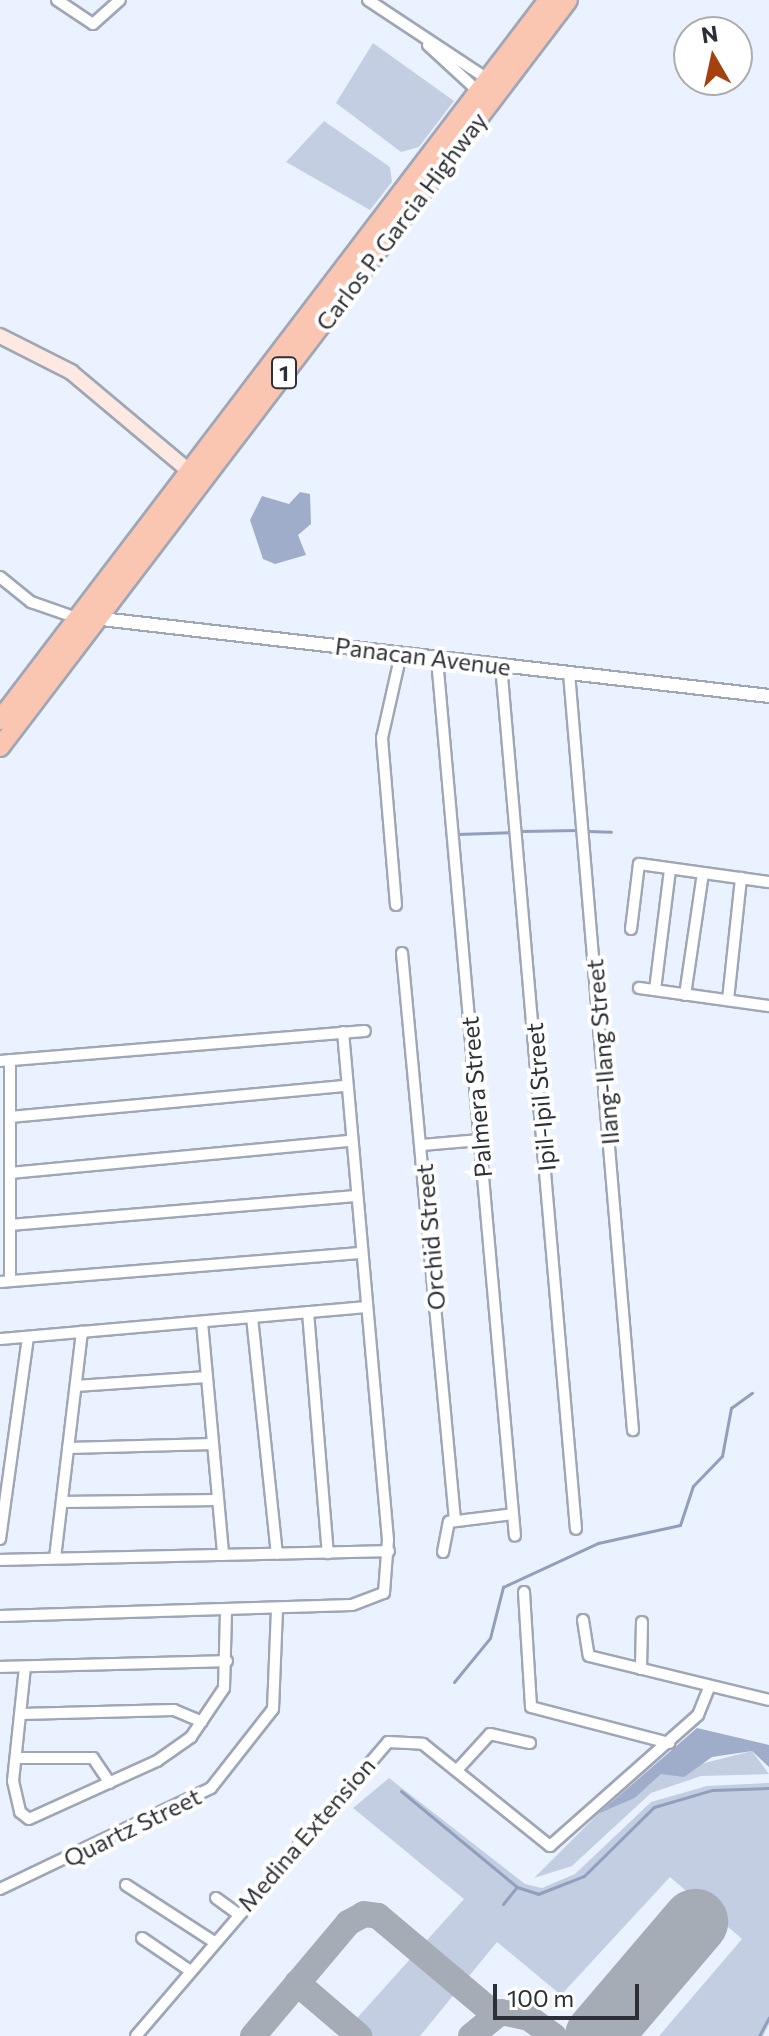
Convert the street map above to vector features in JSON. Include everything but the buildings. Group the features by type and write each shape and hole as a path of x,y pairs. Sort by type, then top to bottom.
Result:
{"highway":[{"name":"Carlos P. Garcia Highway","path":"490,90 548,0"},
{"name":"Carlos P. Garcia Highway","path":"0,747 4,721 77,618 142,546 490,90 568,0"},
{"name":"Carlos P. Garcia Highway","path":"4,721 98,618 189,471 247,409"}],"main road":[{"path":"0,336 71,372 189,471"}],"street":[{"path":"57,0 97,24 120,0"},
{"path":"368,0 427,43 462,60 490,90"},
{"path":"427,43 453,72 490,90"},
{"path":"453,72 462,60"},
{"path":"0,577 14,591"},
{"path":"0,590 14,591 77,618"},
{"name":"Panacan Avenue","path":"77,618 769,696"},
{"path":"396,905 382,738 401,654"},
{"name":"Palmera Street","path":"437,659 515,1536"},
{"name":"Ipil-Ipil Street","path":"501,665 576,1529"},
{"name":"Ilang-Ilang Street","path":"569,673 633,1430"},
{"path":"631,929 639,864 769,882"},
{"path":"655,990 670,869"},
{"path":"685,995 703,873"},
{"path":"728,1000 741,878"},
{"name":"Orchid Street","path":"402,953 455,1520"},
{"path":"639,988 769,1006"},
{"path":"360,1253 5,1282 10,1225 10,1117 5,1060 365,1031"},
{"path":"0,1616 277,1609 374,1600 387,1588 389,1551 360,1253 343,1032"},
{"path":"10,1117 347,1086"},
{"path":"422,1145 480,1140"},
{"path":"10,1173 351,1141"},
{"path":"10,1225 356,1196"},
{"path":"0,1339 365,1307"},
{"path":"308,1312 328,1553"},
{"path":"252,1317 277,1554"},
{"path":"202,1322 223,1555"},
{"path":"55,1558 82,1332"},
{"path":"0,1539 28,1337"},
{"path":"76,1386 207,1377"},
{"path":"68,1448 213,1444"},
{"path":"62,1502 218,1500"},
{"path":"443,1552 445,1525 455,1520 513,1514"},
{"path":"0,1560 389,1551"},
{"path":"524,1592 531,1707 669,1743"},
{"name":"Quartz Street","path":"0,1889 211,1788 273,1709 277,1609"},
{"path":"25,1667 14,1790 29,1819 169,1755 202,1722 224,1688 226,1611"},
{"path":"583,1620 585,1654 769,1700"},
{"path":"641,1669 642,1622"},
{"path":"0,1667 227,1661"},
{"name":"Medina Extension","path":"136,2036 189,1970 388,1742 413,1741 458,1769 550,1846 698,1715 710,1686"},
{"path":"21,1714 174,1710 202,1722"},
{"path":"458,1769 490,1734 530,1743"},
{"path":"16,1758 93,1758 110,1783"},
{"path":"126,1885 214,1942"},
{"path":"216,1898 238,1914"},
{"path":"142,1938 189,1970"}],"shaded area":[{"path":"373,43 454,101 419,147 401,152 336,103"},
{"path":"324,121 390,167 392,182 370,210 286,162"},
{"path":"300,492 310,494 311,524 298,535 306,555 275,564 263,559 250,520 262,496 289,504"},
{"path":"697,1728 769,1745 769,1767 752,1751 712,1757 684,1777 661,1774 635,1798 598,1814"},
{"path":"752,1751 769,1774 701,1776 651,1793 572,1866 534,1878 598,1814 635,1798 661,1774"},
{"path":"389,1778 525,1884 542,1888 575,1874 651,1802 707,1786 769,1783 769,2024 763,2036 659,2036 742,1939 670,1877 561,1995 497,1942 420,2036 341,2036 464,1899 353,1808"}],"waterway":[{"path":"522,831 578,830"},
{"path":"588,831 611,832"},
{"path":"457,834 513,832"},
{"path":"454,1682 490,1638 503,1587 598,1543 680,1525 693,1486 722,1456 731,1408 752,1393"},
{"path":"401,1791 517,1887 538,1894 584,1876 654,1807 712,1790 769,1788"},
{"path":"503,1904 517,1887"},
{"path":"759,2036 769,2017"}],"taxiway":[{"path":"253,2036 348,1923 364,1914 378,1916 492,2012"},
{"path":"297,1983 359,2036"},
{"path":"471,2036 501,2012 529,2018 554,2036"}],"runway":[{"path":"598,2036 695,1922"}]}
